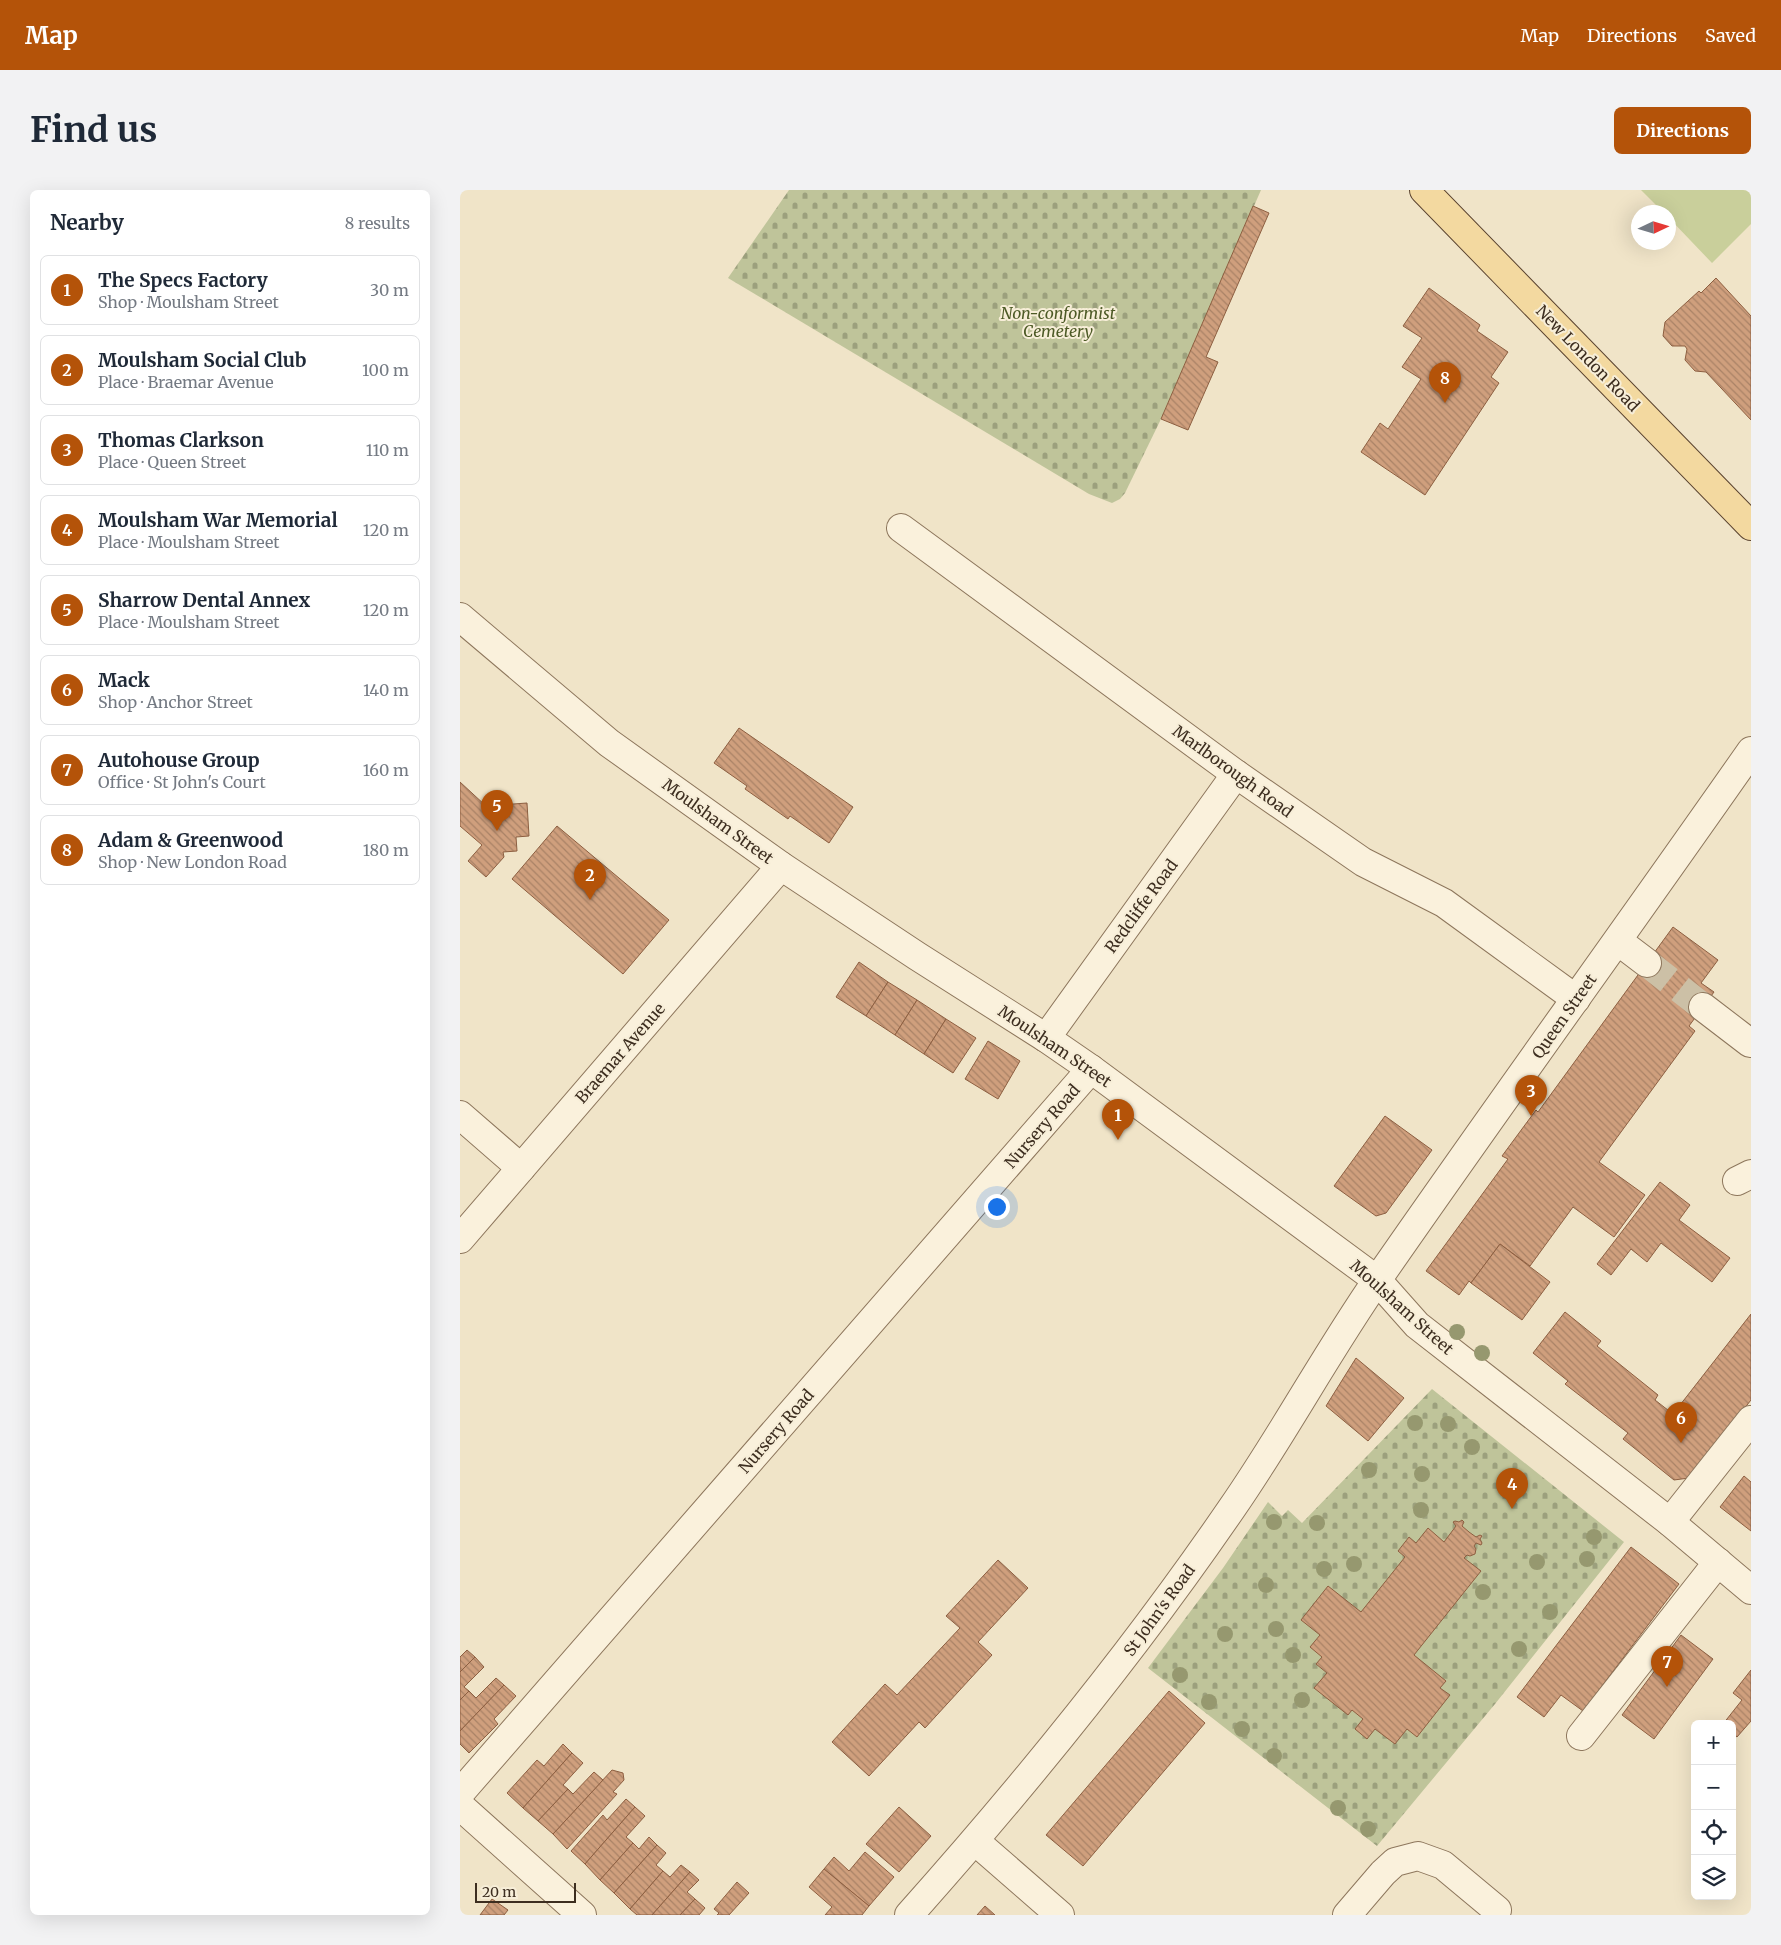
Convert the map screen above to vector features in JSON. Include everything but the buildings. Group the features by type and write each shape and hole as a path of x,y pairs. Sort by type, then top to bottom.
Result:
{"main road":[{"name":"New London Road","path":"1424,190 1751,526"}],"street":[{"name":"Marlborough Road","path":"901,528 1236,774 1363,862 1444,903 1576,999"},
{"name":"Moulsham Street","path":"460,617 609,743 780,866 1091,1069 1377,1280 1417,1325 1670,1522 1751,1590"},
{"name":"Queen Street","path":"1377,1280 1751,751"},
{"name":"Redcliffe Road","path":"1046,1038 1236,774"},
{"name":"Braemar Avenue","path":"460,1239 780,866"},
{"path":"1618,941 1647,963"},
{"path":"1703,1006 1750,1043"},
{"name":"Nursery Road","path":"460,1793 1091,1069"},
{"path":"460,1115 521,1168"},
{"name":"St John's Road","path":"908,1915 974,1841 1094,1697 1172,1594 1235,1505 1377,1280"},
{"path":"1670,1522 1751,1420"},
{"path":"1581,1736 1718,1562"},
{"path":"460,1806 582,1915"},
{"path":"974,1841 1060,1915"},
{"path":"1347,1915 1383,1873 1395,1862 1418,1856 1444,1865 1497,1910"}],"green space":[{"name":"Non-conformist Cemetery","path":"789,190 1261,190 1161,419 1125,493 1120,499 1112,503 1089,494 728,278"},
{"path":"1641,190 1751,190 1751,224 1712,263 1676,225 1676,205 1656,205"},
{"path":"1432,1389 1624,1542 1495,1704 1377,1846 1148,1668 1223,1568 1268,1502 1282,1516 1288,1510 1302,1523"}],"tunnel":[{"path":"1647,963 1703,1007"}],"place":[{"name":"Adam & Greenwood","path":"1445,403"},
{"name":"Sharrow Dental Annex","path":"497,831"},
{"name":"Moulsham Social Club","path":"590,900"},
{"name":"Thomas Clarkson","path":"1531,1116"},
{"name":"The Specs Factory","path":"1118,1140"},
{"name":"Mack","path":"1681,1443"},
{"name":"Moulsham War Memorial","path":"1512,1509"},
{"name":"Autohouse Group","path":"1667,1687"}]}
